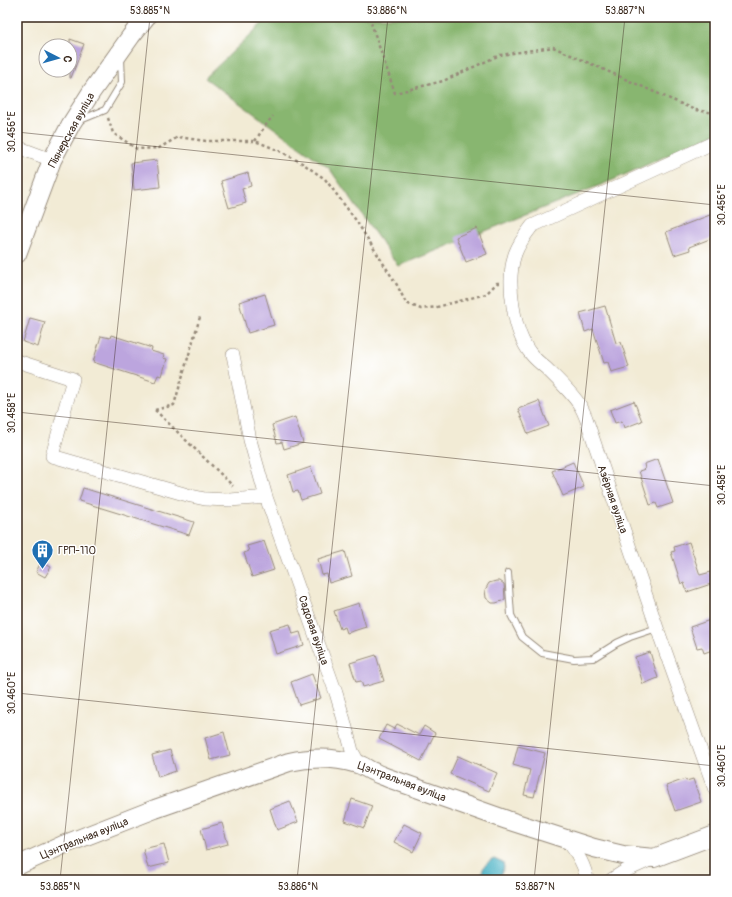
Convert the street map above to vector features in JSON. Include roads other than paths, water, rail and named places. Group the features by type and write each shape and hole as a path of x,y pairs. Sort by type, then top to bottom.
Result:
{"street":[{"name":"Піянерская вуліца","path":"17,254 52,160 71,124 120,50 146,17"},
{"name":"Азёрная вуліца","path":"715,142 532,226 514,255 511,276 511,294 515,318 523,341 530,353 571,394 580,405 586,418 656,628 715,790"},
{"path":"17,147 52,160"},
{"name":"Садовая вуліца","path":"233,355 250,440 266,497 336,693 352,751 359,764"},
{"path":"17,361 73,379 52,456 205,500 230,500 266,497"},
{"name":"Цэнтральная вуліца","path":"17,866 155,809 289,762 321,758 343,760 359,764 395,781 566,839 623,855 654,858"},
{"name":"Цэнтральная вуліца","path":"611,880 625,871 654,858 715,835"},
{"path":"566,839 578,854 584,866 587,880"}],"lane":[{"path":"71,124 105,110 122,82 120,50"},
{"path":"508,573 511,615 522,637 542,652 574,659 593,658 617,643 656,628"}],"water":[{"path":"494,859 503,863 504,867 501,874 497,878 484,880 482,873 483,870 488,863"}],"place":[{"name":"ГРП-110","path":"43,570"}]}
